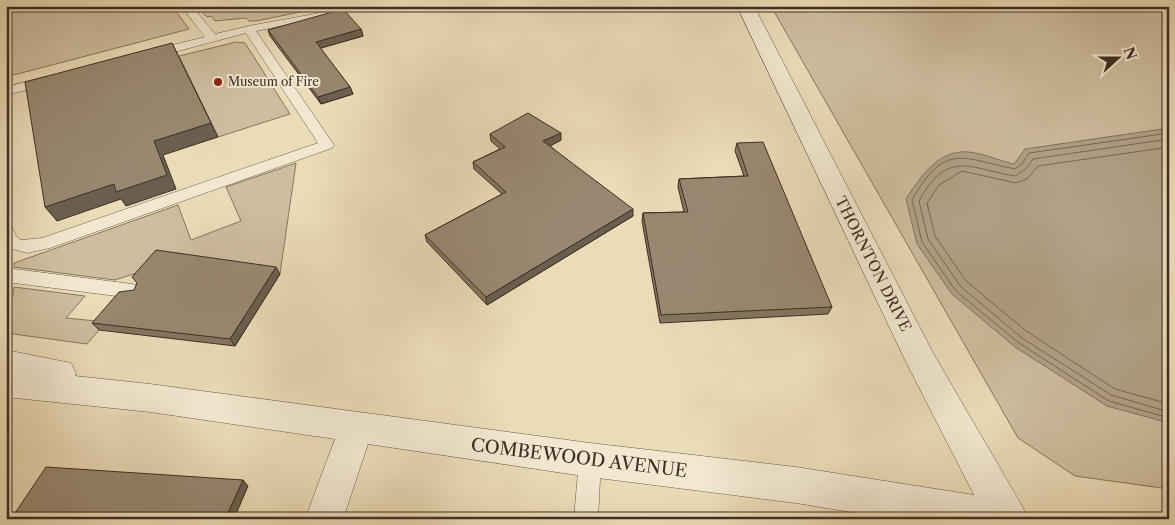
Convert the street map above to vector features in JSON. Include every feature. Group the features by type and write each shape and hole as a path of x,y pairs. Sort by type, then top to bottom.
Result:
{"street":[{"name":"THORNTON DRIVE","path":"745,6 922,362 1007,519"},
{"name":"COMBEWOOD AVENUE","path":"6,363 63,373 150,398"},
{"name":"COMBEWOOD AVENUE","path":"6,383 150,398 590,460 796,485 1007,519"},
{"path":"324,519 356,428"}],"lane":[{"path":"186,6 212,38"},
{"path":"137,57 248,29 343,10"},
{"path":"9,243 30,248 44,244 327,145 248,29"},
{"path":"6,91 62,77"},
{"path":"6,275 132,291"},
{"path":"586,519 590,460"}],"shaded area":[{"path":"6,6 172,6 189,29 6,77"},
{"path":"196,6 243,6 245,12 273,6 330,6 256,21 249,21 246,18 215,21 211,16 207,17"},
{"path":"771,6 1169,6 1169,489 1075,476 1018,438"},
{"path":"236,42 245,43 290,114 218,137 179,56"},
{"path":"296,163 280,274 161,257 152,268 115,280 14,267 14,263 178,205 191,240 241,221 226,187"},
{"path":"14,287 85,296 66,318 106,322 87,344 6,333"}],"water":[{"path":"1169,128 1169,423 1107,406 1015,347 952,294 917,244 906,199 916,183 936,162 952,154 967,152 1014,164 1025,149"}],"building":[{"path":"343,9 361,29 316,42 350,87 318,97 268,30"},
{"path":"172,43 211,123 154,141 167,175 116,192 114,184 45,207 25,82"},
{"path":"528,113 561,133 543,141 633,209 486,297 425,235 506,192 473,162 505,147 490,134"},
{"path":"763,142 832,307 661,315 643,213 688,212 679,179 748,176 737,143"},
{"path":"156,250 276,267 230,339 92,323 119,292 134,290 137,283 132,277"},
{"path":"46,467 243,480 225,519 11,519"},
{"path":"401,513 476,519 399,519"}],"place":[{"name":"Museum of Fire","path":"218,82"}]}
